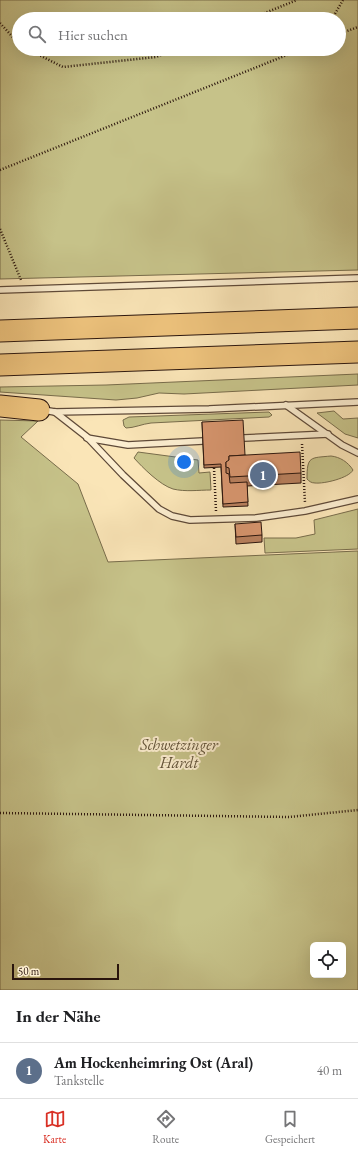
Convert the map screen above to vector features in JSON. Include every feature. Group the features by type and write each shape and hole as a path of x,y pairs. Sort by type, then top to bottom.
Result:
{"highway":[{"path":"0,331 358,318"},
{"path":"0,365 358,352"},
{"path":"0,406 47,411"}],"lane":[{"path":"0,290 358,278"},
{"path":"47,411 209,409 358,402"},
{"path":"286,405 342,445 358,454"},
{"path":"47,411 87,438 122,475 159,508 172,516 190,520 256,518 305,511 358,499"},
{"path":"244,438 328,434"},
{"path":"87,438 128,445 203,441"}],"path":[{"path":"267,12 297,0"},
{"path":"336,12 343,0"},
{"path":"0,23 12,36"},
{"path":"346,31 358,27"},
{"path":"41,56 63,67 156,56"},
{"path":"0,170 285,56"},
{"path":"0,229 25,290"},
{"path":"301,435 305,511"},
{"path":"214,468 217,520"},
{"path":"214,474 220,474"},
{"path":"0,813 289,817 358,810"}],"green space":[{"path":"0,0 358,0 358,270 0,279"},
{"path":"358,374 358,385 184,394 159,393 137,398 116,400 0,392 0,387 106,385"},
{"path":"334,411 343,419 358,418 358,438 345,434 317,413"},
{"path":"269,412 272,415 269,417 151,423 126,428 123,420 129,417"},
{"name":"Schwetzinger Hardt","path":"0,420 38,421 21,437 78,484 108,562 358,551 358,990 0,990"},
{"path":"138,452 198,460 199,473 210,472 211,490 192,491 168,487 152,476 134,458"},
{"path":"331,456 344,460 353,470 351,473 342,478 330,481 319,483 310,482 307,479 309,462 314,458"},
{"path":"358,509 358,549 265,553 264,538 296,538 315,534 314,520"}],"building":[{"path":"243,420 245,455 229,456 229,461 226,462 226,473 229,474 230,483 247,482 248,502 223,504 221,464 204,465 202,422"},
{"path":"300,452 301,473 230,477 229,468 226,467 226,462 229,460 229,456"},
{"path":"261,522 262,535 236,537 235,524"}],"place":[{"name":"Am Hockenheimring Ost (Aral)","path":"263,475"}]}
